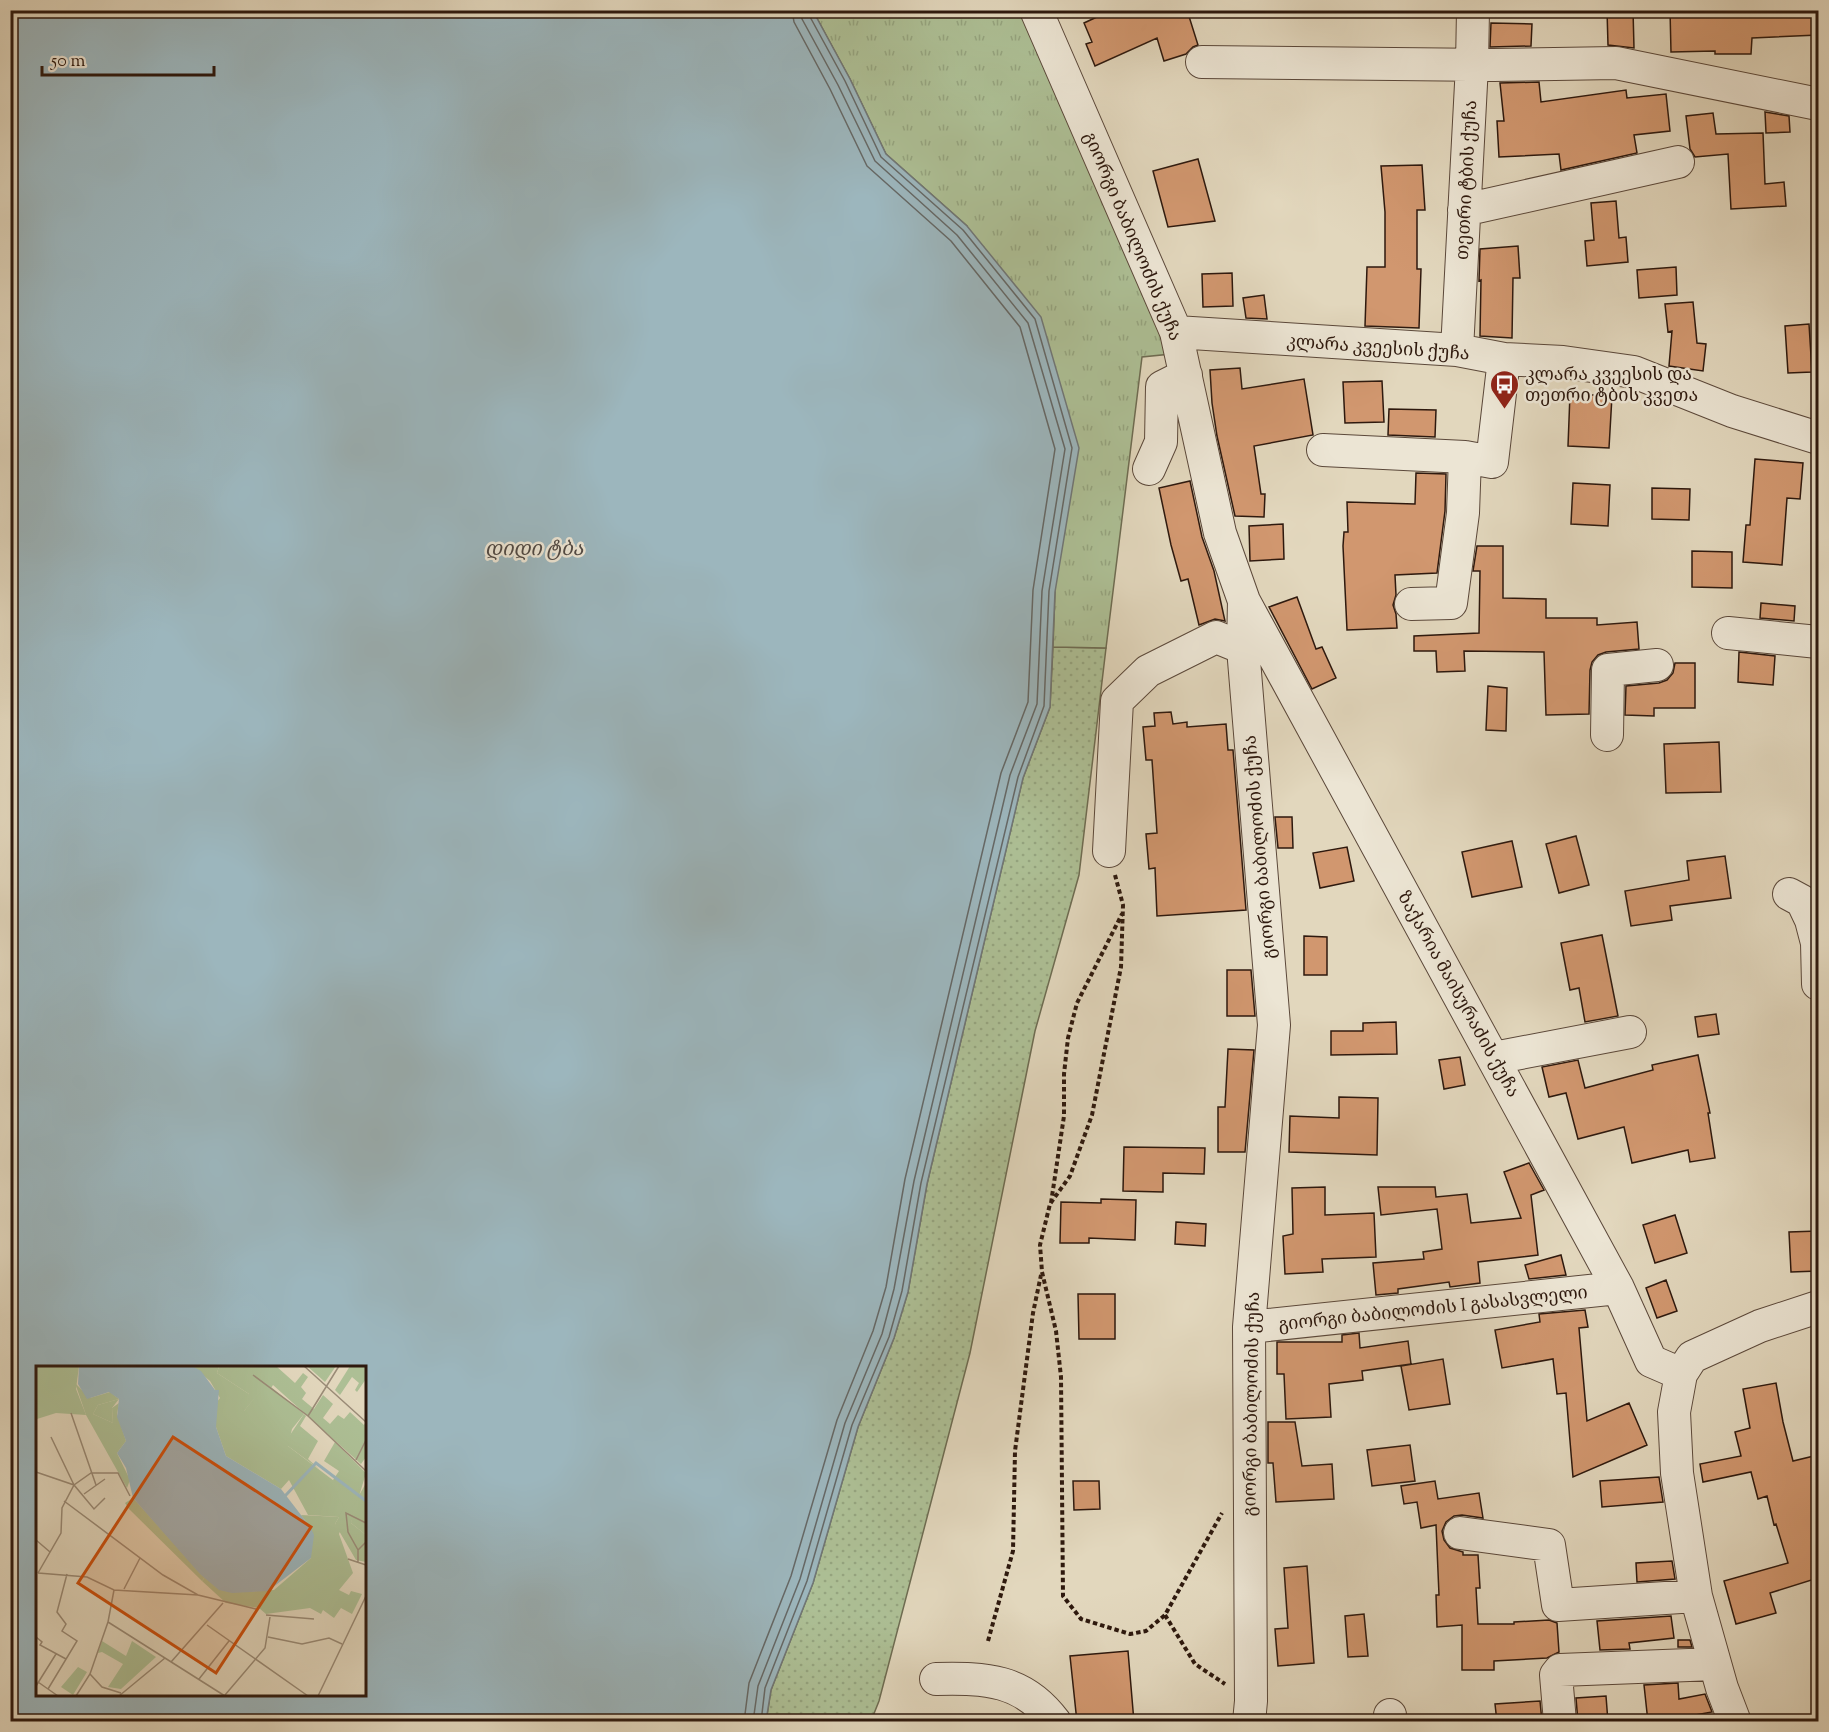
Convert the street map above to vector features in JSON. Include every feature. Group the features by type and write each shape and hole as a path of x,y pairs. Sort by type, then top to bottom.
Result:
{"street":[{"name":"თეთრი ტბის ქუჩა","path":"1457,350 1473,10"},
{"name":"გიორგი ბაბილოძის ქუჩა","path":"1038,11 1176,332 1220,533 1244,601 1243,648 1274,1025 1249,1327 1250,1711"},
{"path":"1202,62 1472,65 1616,63 1818,104"},
{"path":"1464,210 1678,162"},
{"name":"კლარა კვეესის ქუჩა","path":"1176,332 1457,350 1504,359 1563,362 1634,372 1732,411 1818,438"},
{"path":"1323,450 1465,457 1492,462 1504,359"},
{"path":"1149,469 1161,442 1162,387 1186,375"},
{"path":"1411,604 1451,603 1463,513 1465,457"},
{"name":"ზაქარია მაისურაძის ქუჩა","path":"1244,601 1618,1288 1651,1361 1681,1374"},
{"path":"1728,633 1818,642"},
{"path":"1109,851 1117,701 1148,671 1216,637 1243,648"},
{"path":"1607,735 1608,670 1657,665"},
{"path":"1789,894 1802,901 1811,920 1817,943 1818,975"},
{"path":"1494,1058 1630,1032"},
{"name":"გიორგი ბაბილოძის I გასასვლელი","path":"1249,1327 1618,1288"},
{"path":"1735,1722 1715,1664 1696,1596 1677,1473 1674,1412 1681,1374 1692,1357 1760,1326 1818,1307"},
{"path":"1460,1533 1549,1545 1558,1605 1696,1596"},
{"path":"1560,1722 1556,1675 1560,1670 1715,1664"},
{"path":"936,1678 970,1678 1010,1684 1043,1706 1056,1722"}],"path":[{"path":"1050,1204 1070,1176 1092,1115 1120,967 1123,905 1109,851"},
{"path":"1122,914 1077,1003 1068,1038 1064,1074 1065,1116 1050,1204 1040,1245 1042,1272 1056,1331 1061,1377 1064,1596 1081,1619 1130,1634 1146,1631 1165,1615 1226,1504"},
{"path":"988,1641 1013,1551 1015,1451 1032,1336 1033,1314 1042,1272"},
{"path":"1165,1615 1195,1664 1250,1711"}],"green space":[{"path":"813,11 1024,11 1171,354 1142,357 1106,648 1053,647 1055,592 967,226 886,154 850,79"},
{"path":"1053,647 1106,648 1079,875 1035,1031 970,1353 879,1701 871,1721 766,1722 771,1690 813,1583 858,1427 894,1338 908,1292 927,1184 1023,778 1050,707"}],"water":[{"name":"დიდი ტბა","path":"11,10 813,11 850,79 886,154 967,226 1041,317 1079,448 1055,592 1050,707 1023,778 927,1184 908,1292 894,1338 858,1427 813,1583 771,1690 766,1721 11,1721"}],"building":[{"path":"1112,10 1187,10 1198,45 1186,54 1164,61 1157,38 1095,66 1086,44 1092,42 1084,23"},
{"path":"1607,10 1633,10 1634,48 1608,45"},
{"path":"1670,10 1818,10 1818,35 1752,38 1751,54 1715,54 1715,51 1671,52"},
{"path":"1491,23 1532,24 1531,46 1490,47"},
{"path":"1539,82 1541,102 1626,90 1627,98 1666,94 1670,131 1634,135 1637,153 1561,170 1559,154 1499,157 1497,121 1504,121 1500,83"},
{"path":"1765,112 1789,116 1790,132 1766,133"},
{"path":"1713,113 1716,134 1763,133 1765,184 1784,182 1786,206 1731,209 1728,154 1695,157 1690,149 1686,116"},
{"path":"1198,159 1215,221 1168,227 1153,171"},
{"path":"1422,165 1425,210 1417,210 1417,269 1421,269 1419,328 1365,326 1367,267 1385,267 1385,212 1381,166"},
{"path":"1616,201 1619,238 1626,237 1628,262 1587,266 1585,241 1594,240 1591,203"},
{"path":"1518,246 1520,278 1513,278 1512,338 1480,336 1480,249"},
{"path":"1676,267 1677,295 1639,298 1637,270"},
{"path":"1232,273 1233,306 1203,307 1202,274"},
{"path":"1264,295 1267,319 1246,318 1243,298"},
{"path":"1693,302 1697,343 1706,344 1703,371 1669,366 1672,331 1668,332 1665,304"},
{"path":"1809,324 1812,372 1788,373 1785,326"},
{"path":"1240,368 1242,389 1304,379 1313,435 1254,446 1261,494 1265,494 1264,517 1235,516 1217,436 1210,370"},
{"path":"1382,381 1384,422 1345,423 1343,382"},
{"path":"1570,394 1612,396 1609,448 1568,446"},
{"path":"1389,409 1436,410 1435,437 1388,435"},
{"path":"1755,459 1803,463 1800,499 1787,498 1782,565 1743,562 1746,525 1750,525"},
{"path":"1416,473 1446,474 1445,511 1437,573 1395,575 1396,595 1393,605 1397,628 1347,630 1343,546 1344,532 1348,532 1347,502 1415,504"},
{"path":"1190,481 1202,537 1214,571 1225,621 1215,619 1199,625 1188,579 1181,581 1171,545 1159,488"},
{"path":"1573,483 1610,485 1608,526 1571,524"},
{"path":"1652,488 1690,489 1689,520 1652,519"},
{"path":"1283,524 1284,559 1250,561 1249,526"},
{"path":"1477,546 1503,546 1503,598 1546,599 1546,618 1597,618 1597,625 1637,622 1639,649 1606,652 1598,655 1592,662 1589,714 1546,715 1544,652 1464,651 1465,671 1437,672 1436,651 1414,651 1414,636 1479,633 1480,571 1473,571"},
{"path":"1692,551 1732,552 1732,588 1692,587"},
{"path":"1297,597 1316,649 1322,647 1336,678 1312,689 1269,607"},
{"path":"1761,603 1795,606 1794,621 1760,618"},
{"path":"1739,652 1775,656 1773,685 1738,682"},
{"path":"1675,663 1695,663 1695,708 1654,708 1654,716 1625,715 1626,686 1659,683 1667,680 1673,673"},
{"path":"1488,686 1507,688 1506,731 1486,730"},
{"path":"1171,712 1173,724 1187,722 1187,727 1226,724 1228,750 1233,750 1246,910 1157,916 1155,868 1149,869 1146,834 1157,833 1152,760 1146,760 1143,727 1155,726 1154,713"},
{"path":"1719,742 1721,792 1666,793 1664,744"},
{"path":"1275,817 1292,817 1293,848 1278,848"},
{"path":"1576,836 1589,885 1559,893 1546,844"},
{"path":"1512,841 1522,887 1472,897 1462,852"},
{"path":"1347,847 1354,881 1320,888 1313,853"},
{"path":"1725,856 1731,898 1670,906 1672,920 1631,926 1625,891 1689,880 1687,861"},
{"path":"1602,935 1618,1016 1585,1022 1579,988 1570,990 1561,943"},
{"path":"1304,936 1327,937 1327,975 1304,975"},
{"path":"1227,970 1251,970 1255,1016 1227,1016"},
{"path":"1716,1014 1719,1034 1698,1037 1695,1017"},
{"path":"1396,1022 1397,1054 1331,1055 1331,1031 1363,1031 1363,1023"},
{"path":"1228,1049 1254,1050 1245,1152 1218,1152 1218,1107 1225,1107"},
{"path":"1698,1055 1710,1113 1708,1113 1715,1158 1690,1162 1688,1150 1632,1163 1624,1127 1578,1139 1566,1093 1549,1097 1542,1067 1578,1060 1585,1088 1653,1070 1652,1065"},
{"path":"1460,1057 1465,1085 1444,1089 1439,1060"},
{"path":"1339,1097 1378,1098 1377,1155 1289,1152 1290,1116 1339,1118"},
{"path":"1124,1147 1205,1148 1204,1174 1163,1173 1163,1192 1123,1191"},
{"path":"1529,1163 1544,1190 1531,1195 1538,1255 1478,1262 1480,1283 1450,1287 1449,1282 1398,1289 1398,1293 1376,1295 1373,1263 1424,1259 1423,1252 1442,1249 1437,1209 1381,1215 1378,1187 1435,1187 1436,1197 1467,1194 1471,1223 1521,1218 1504,1172"},
{"path":"1325,1187 1325,1215 1374,1213 1376,1257 1322,1259 1323,1272 1285,1274 1283,1236 1293,1234 1292,1188"},
{"path":"1101,1199 1136,1200 1135,1240 1089,1238 1089,1243 1060,1243 1061,1202 1101,1203"},
{"path":"1675,1215 1687,1253 1655,1263 1643,1225"},
{"path":"1176,1222 1206,1224 1205,1246 1175,1244"},
{"path":"1818,1231 1818,1271 1791,1272 1789,1232"},
{"path":"1561,1255 1566,1275 1529,1279 1525,1265"},
{"path":"1666,1280 1677,1311 1657,1318 1646,1288"},
{"path":"1078,1294 1115,1294 1115,1339 1079,1339"},
{"path":"1585,1310 1588,1327 1579,1328 1587,1421 1629,1403 1647,1445 1573,1477 1566,1393 1557,1394 1553,1359 1502,1368 1495,1330 1540,1322 1539,1314"},
{"path":"1359,1333 1360,1348 1408,1341 1411,1364 1362,1371 1363,1380 1329,1384 1331,1417 1286,1419 1284,1374 1277,1374 1277,1342 1342,1342 1342,1335"},
{"path":"1443,1359 1450,1404 1409,1410 1401,1366"},
{"path":"1776,1383 1793,1461 1818,1455 1818,1578 1770,1593 1776,1613 1736,1624 1724,1581 1788,1563 1776,1524 1774,1525 1767,1496 1758,1499 1751,1472 1703,1482 1700,1464 1741,1456 1735,1432 1750,1428 1743,1389"},
{"path":"1268,1422 1295,1422 1302,1466 1332,1464 1334,1499 1276,1502 1273,1463 1268,1463"},
{"path":"1410,1445 1415,1481 1372,1486 1367,1450"},
{"path":"1659,1477 1663,1502 1602,1507 1600,1481"},
{"path":"1073,1481 1099,1481 1100,1509 1074,1510"},
{"path":"1435,1481 1438,1499 1479,1493 1483,1518 1454,1516 1446,1522 1442,1531 1444,1540 1450,1548 1463,1552 1463,1555 1478,1555 1480,1588 1476,1588 1478,1624 1514,1624 1514,1622 1549,1620 1557,1623 1559,1652 1547,1658 1494,1661 1494,1670 1462,1670 1462,1625 1437,1627 1436,1595 1439,1595 1436,1525 1421,1528 1417,1502 1404,1504 1401,1486"},
{"path":"1672,1561 1675,1579 1637,1582 1636,1563"},
{"path":"1307,1566 1314,1663 1278,1666 1275,1629 1288,1628 1284,1568"},
{"path":"1364,1614 1368,1656 1348,1657 1345,1616"},
{"path":"1671,1616 1674,1638 1629,1643 1630,1649 1600,1650 1597,1621"},
{"path":"1678,1640 1690,1640 1692,1647 1678,1647"},
{"path":"1128,1651 1134,1722 1077,1722 1070,1656"},
{"path":"1678,1683 1679,1699 1705,1694 1712,1712 1689,1716 1690,1722 1648,1722 1644,1685"},
{"path":"1606,1696 1608,1722 1578,1722 1576,1698"},
{"path":"1540,1701 1542,1722 1497,1722 1495,1704"}],"place":[{"name":"კლარა კვეესის და თეთრი ტბის კვეთა","path":"1504,410"}]}
